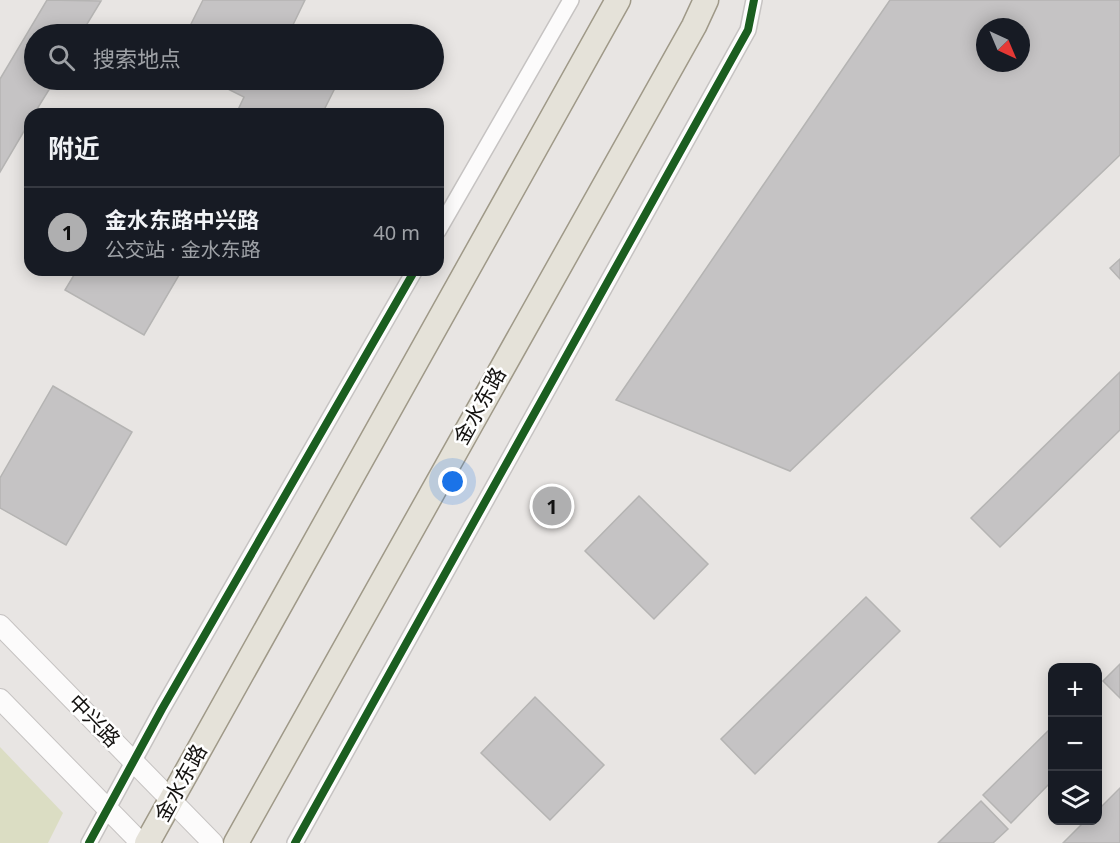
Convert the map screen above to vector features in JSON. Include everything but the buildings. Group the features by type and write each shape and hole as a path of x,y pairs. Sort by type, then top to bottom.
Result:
{"main road":[{"name":"金水东路","path":"147,843 618,0"},
{"name":"金水东路","path":"236,843 694,26 706,0"}],"street":[{"path":"444,221 571,0"},
{"path":"295,843 748,30 754,0"},
{"path":"89,843 133,762 413,276"},
{"name":"中兴路","path":"0,625 213,843"},
{"path":"0,699 141,843"}],"green space":[{"path":"0,747 63,813 48,843 0,843"}],"cycle path":[{"path":"295,843 748,30 754,0"},
{"path":"89,843 162,709 412,276"}],"place":[{"name":"金水东路中兴路","path":"552,506"}]}
